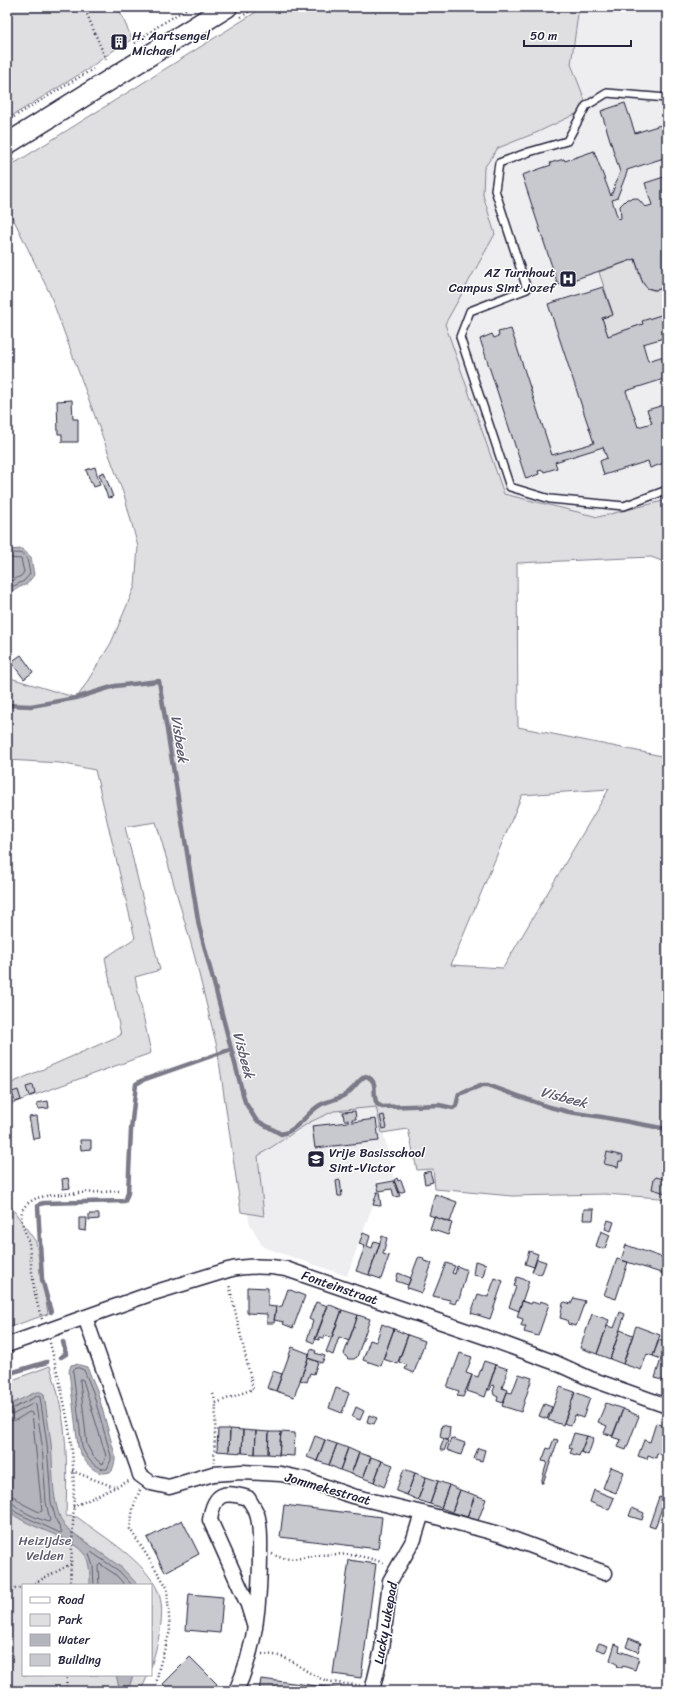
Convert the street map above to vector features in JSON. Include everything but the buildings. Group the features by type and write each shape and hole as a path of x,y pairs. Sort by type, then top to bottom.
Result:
{"street":[{"path":"7,144 107,66 227,7"},
{"name":"Fonteinstraat","path":"7,1345 153,1293 228,1270 241,1267 275,1267 286,1269 482,1336 556,1363 591,1379 667,1406"},
{"path":"85,1317 141,1473"},
{"name":"Jommekestraat","path":"141,1473 151,1483 169,1488 213,1474 242,1472 281,1474 352,1496 502,1535 604,1573"},
{"path":"236,1691 249,1656 259,1601 260,1547 257,1514 248,1498 232,1494 222,1495 216,1501 210,1520 248,1605 254,1628"},
{"name":"Lucky Lukepad","path":"372,1689 382,1649 390,1581 414,1539 422,1513"}],"lane":[{"path":"667,98 607,93 586,106 567,141 499,163 495,190 527,289 470,311 460,337 510,487 550,499 624,506 667,490"}],"path":[{"path":"7,122 81,75 107,66 84,7"},
{"path":"130,48 142,37 189,7"},
{"path":"43,1321 34,1287 28,1242 22,1222 23,1210 29,1202 37,1198 56,1195 120,1191"},
{"path":"216,1403 253,1389 228,1279"},
{"path":"52,1350 67,1412 72,1452 73,1507 70,1584"},
{"path":"213,1394 216,1403 213,1474"},
{"path":"72,1471 114,1487"},
{"path":"73,1507 130,1480 141,1473"},
{"path":"141,1473 130,1529 168,1587 170,1632 154,1691"},
{"path":"260,1547 285,1560 332,1555 355,1557 378,1561 390,1567 395,1572"},
{"path":"33,1584 71,1563"},
{"path":"7,1591 22,1587"},
{"path":"249,1656 262,1654 283,1657 293,1661 315,1676 329,1681 372,1689"},
{"path":"66,1691 67,1676"}],"shaded area":[{"name":"AZ Turnhout Campus Sint Jozef","path":"579,7 667,7 667,523 598,517 368,461 495,234 483,195 484,168 498,148 538,132 588,108 571,64"},
{"name":"Vrije Basisschool Sint-Victor","path":"372,1106 378,1109 394,1180 377,1181 378,1191 347,1276 263,1247 249,1222 239,1112 279,1139 285,1139 298,1132 317,1112"}],"green space":[{"path":"7,7 118,7 132,39 125,44 119,34 113,39 117,48 88,69 7,119"},
{"path":"264,7 579,7 571,64 588,108 538,132 498,148 484,168 483,195 495,234 445,324 504,494 598,517 667,500 667,563 651,557 517,563 518,727 667,757 667,1201 660,1198 605,1194 512,1196 435,1189 433,1169 417,1170 408,1129 382,1133 376,1107 334,1111 310,1122 258,1156 264,1216 241,1212 217,1047 194,954 156,822 125,827 160,970 135,977 151,1053 7,1105 7,1085 121,1035 105,958 135,938 95,770 60,763 7,760 7,677 77,698 111,643 135,586 138,547 125,498 50,294 7,206 7,168","holes":["609,789 503,968 451,965 522,795"]},
{"path":"635,259 641,280 648,288 658,290 661,289 667,282 667,313 643,321 643,324 608,336 602,318 613,314 599,272"},
{"path":"7,1201 36,1242 48,1314 7,1328"},
{"name":"Heizijdse Velden","path":"50,1366 58,1395 64,1428 67,1472 66,1516 77,1517 123,1550 134,1560 152,1580 158,1591 162,1609 158,1640 152,1663 152,1584 22,1584 22,1676 148,1676 143,1686 144,1691 7,1691 7,1382"}],"water":[{"path":"22,549 31,557 34,575 27,584 7,593 7,550"},
{"path":"76,1364 87,1367 97,1390 115,1455 112,1471 106,1473 96,1471 91,1467 83,1458 78,1447 69,1371 71,1365"},
{"path":"36,1392 41,1392 44,1394 51,1443 55,1497 60,1518 65,1527 122,1568 137,1584 90,1584 88,1562 85,1555 78,1548 59,1536 25,1522 7,1509 7,1406"},
{"path":"116,1676 133,1676 128,1691 120,1691"}],"waterway":[{"name":"Visbeek","path":"7,705 31,706 76,698 115,686 159,681 199,926 245,1102 256,1120 281,1134 287,1132 293,1129 320,1105 347,1094 361,1079 366,1076 373,1081 375,1100 377,1104 382,1107 439,1105 453,1108 456,1106 459,1094 483,1085 488,1085 546,1106 569,1112 667,1129"},
{"path":"51,1312 42,1279 38,1206 44,1203 125,1201 128,1193 131,1130 136,1084 143,1080 229,1050"},
{"path":"61,1357 66,1354 63,1342"},
{"path":"7,1374 47,1362"}],"place":[{"name":"H. Aartsengel Michael","path":"119,42"},
{"name":"AZ Turnhout Campus Sint Jozef","path":"568,279"},
{"name":"Vrije Basisschool Sint-Victor","path":"316,1159"}]}
